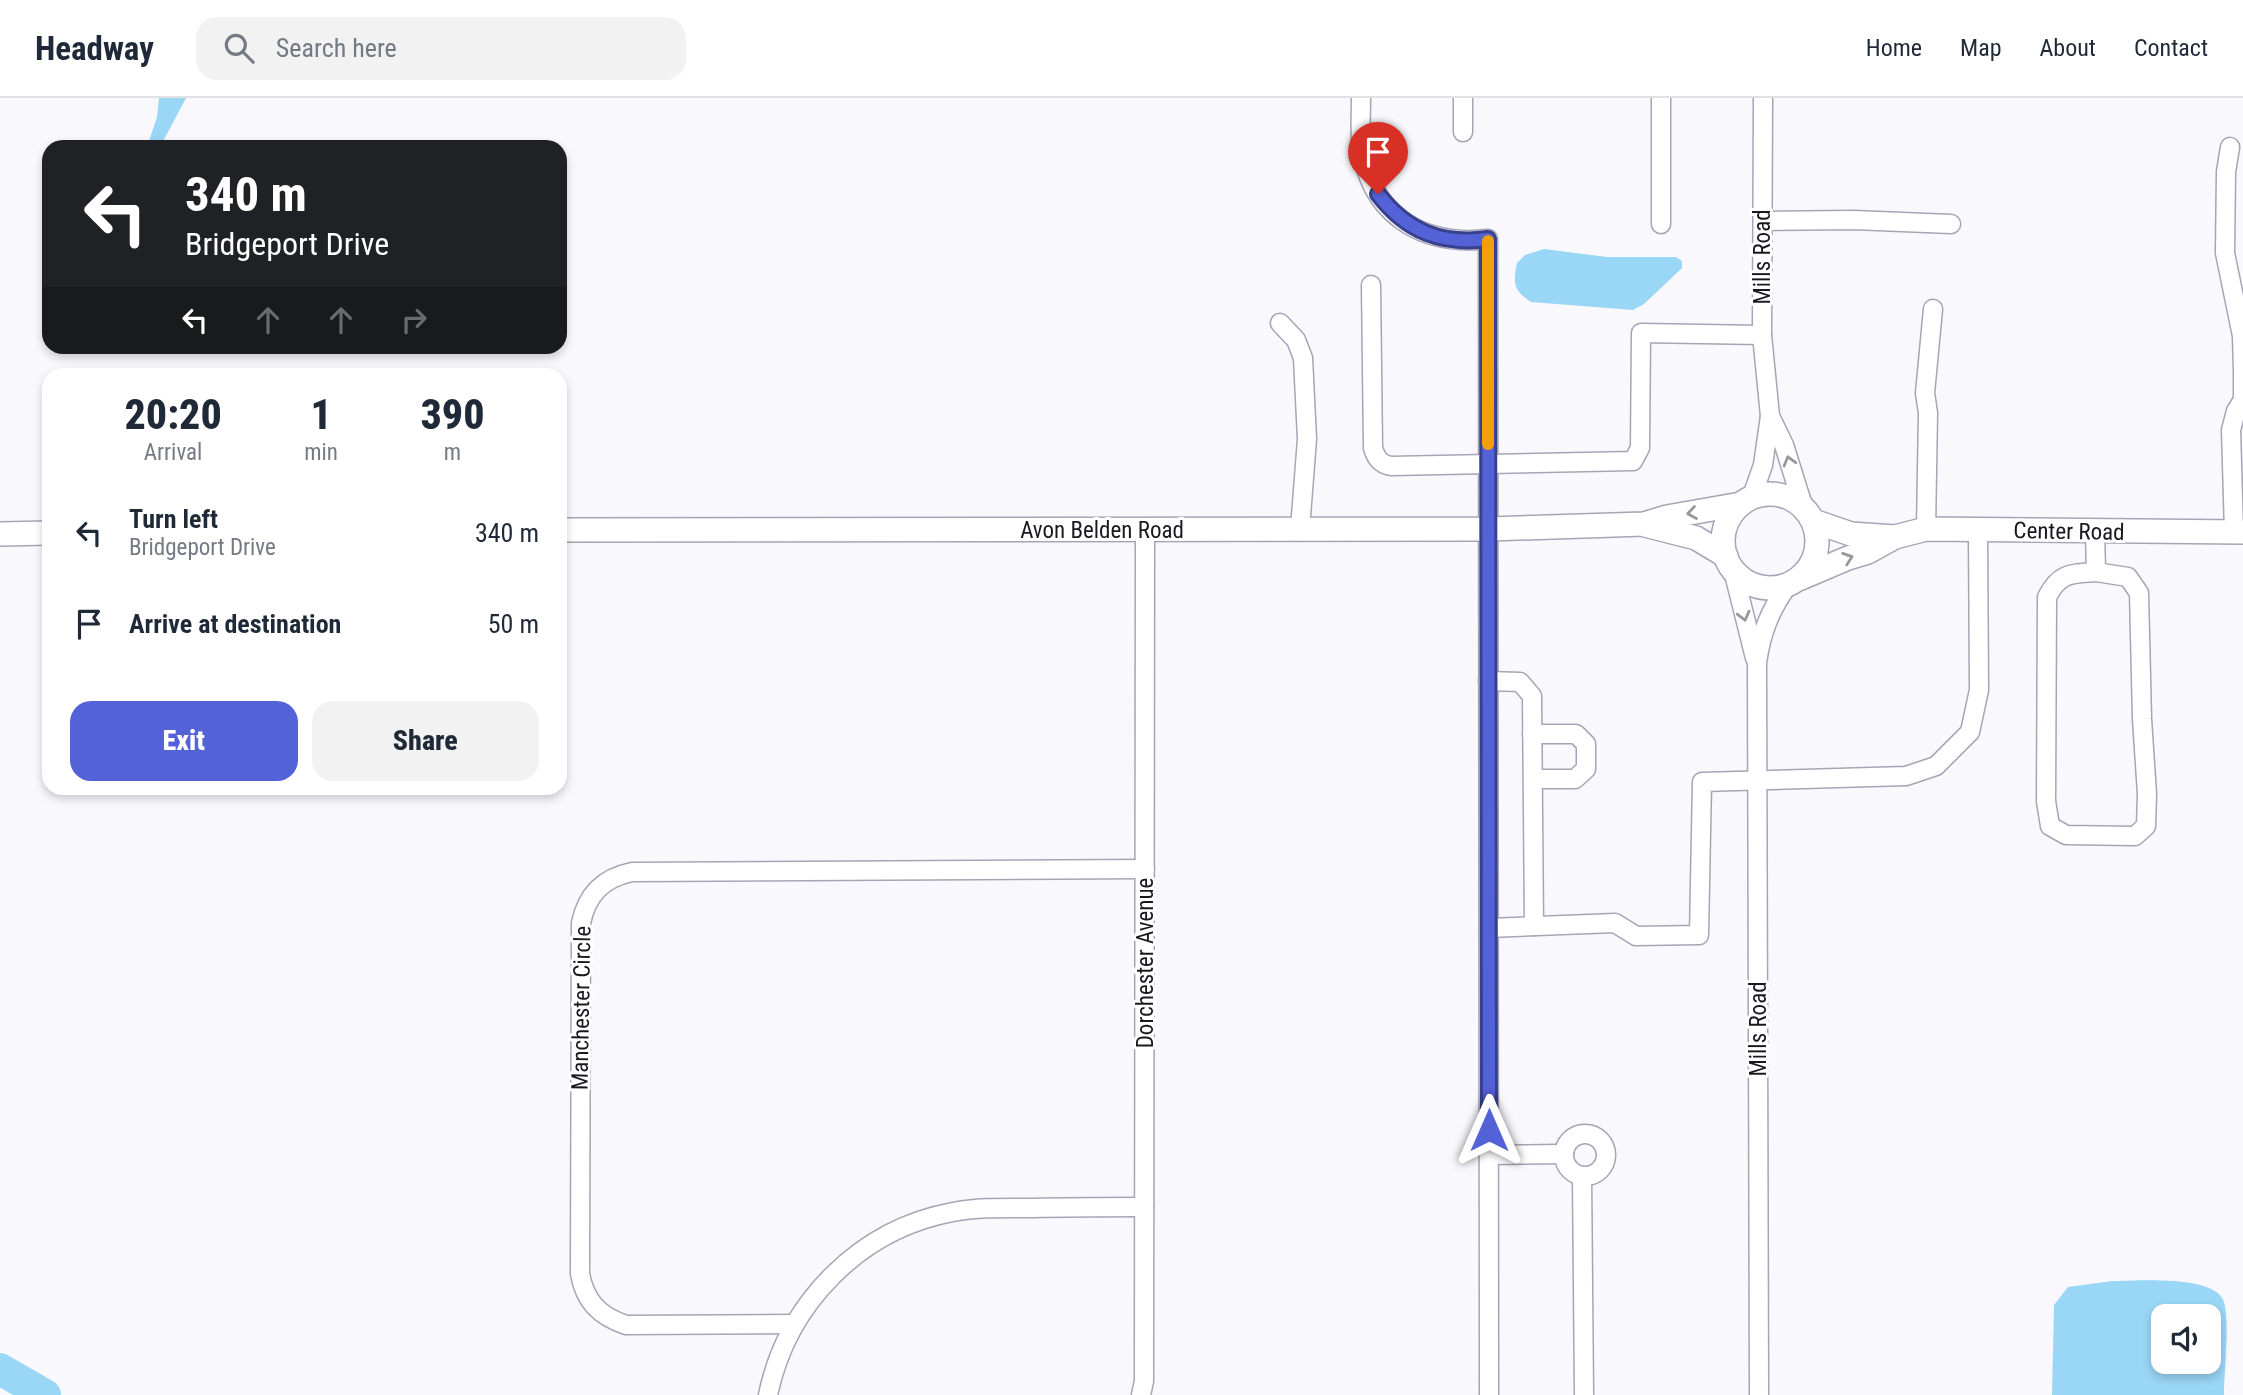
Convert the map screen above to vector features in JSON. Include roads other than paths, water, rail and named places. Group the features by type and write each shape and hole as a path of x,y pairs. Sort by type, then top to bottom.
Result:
{"main road":[{"path":"1765,495 1779,495 1793,500 1808,515 1817,536 1817,551 1811,566 1794,582 1773,589 1758,587 1744,580 1729,563 1724,543 1725,529 1731,517 1746,501 1765,495"},
{"name":"Avon Belden Road","path":"567,530 1489,529 1644,524 1746,501"},
{"name":"Center Road","path":"1808,515 1851,534 1895,537"},
{"name":"Avon Belden Road","path":"1644,524 1693,537 1729,563"},
{"name":"Center Road","path":"1794,582 1868,552 1895,537 1926,530 2238,532"},
{"path":"0,534 42,533"}],"street":[{"path":"1362,98 1364,160 1371,183 1387,206 1405,223 1432,235 1458,241 1488,239 1489,1395"},
{"path":"1463,98 1463,132"},
{"path":"1661,98 1661,224"},
{"name":"Mills Road","path":"1746,501 1763,465 1770,416 1762,335 1763,98"},
{"path":"2230,147 2226,172 2225,253 2242,336 2243,370 2243,400 2236,411 2231,430 2238,532"},
{"path":"1763,221 1853,220 1951,224"},
{"path":"1371,285 1373,448 1378,460 1391,466 1633,461 1640,448 1641,333 1762,335"},
{"path":"1926,530 1928,412 1925,393 1933,309"},
{"path":"1280,323 1296,341 1303,358 1307,439 1300,529"},
{"name":"Mills Road","path":"1770,416 1784,445 1808,515"},
{"name":"Dorchester Avenue","path":"1141,1395 1144,1381 1145,530"},
{"path":"1489,928 1615,923 1636,936 1699,935 1702,782 1906,776 1936,766 1970,732 1979,690 1978,530"},
{"path":"2095,531 2096,572"},
{"name":"Mills Road","path":"1729,563 1757,663"},
{"path":"2096,572 2128,577 2139,593 2147,805 2146,826 2135,836 2066,835 2050,826 2046,801 2047,597 2054,584 2066,575 2096,572"},
{"name":"Mills Road","path":"1759,1395 1757,663 1764,628 1777,601 1794,582"},
{"path":"1488,681 1520,682 1532,696 1534,926"},
{"path":"1532,734 1576,734 1586,744 1586,769 1575,779 1533,779"},
{"name":"Manchester Circle","path":"794,1324 626,1325 599,1312 582,1288 581,923 590,895 604,882 617,875 632,872 1145,869"},
{"path":"1579,1135 1593,1135 1599,1139 1606,1151 1603,1165 1593,1175 1582,1176 1569,1168 1564,1154 1568,1142 1579,1135"},
{"path":"1489,1156 1564,1154"},
{"path":"1582,1176 1584,1395"},
{"path":"768,1395 779,1358 794,1324 817,1293 850,1258 896,1230 924,1219 974,1209 1144,1207"}],"water":[{"path":"159,98 186,98 164,140 149,140 157,117"},
{"path":"1544,249 1607,257 1676,257 1682,261 1682,268 1644,304 1633,310 1531,302 1516,286 1517,263 1525,255"},
{"path":"2112,1281 2174,1281 2206,1287 2218,1293 2224,1302 2227,1322 2224,1395 2052,1395 2054,1305 2068,1287"}],"waterway":[{"path":"0,1369 45,1395"}]}
